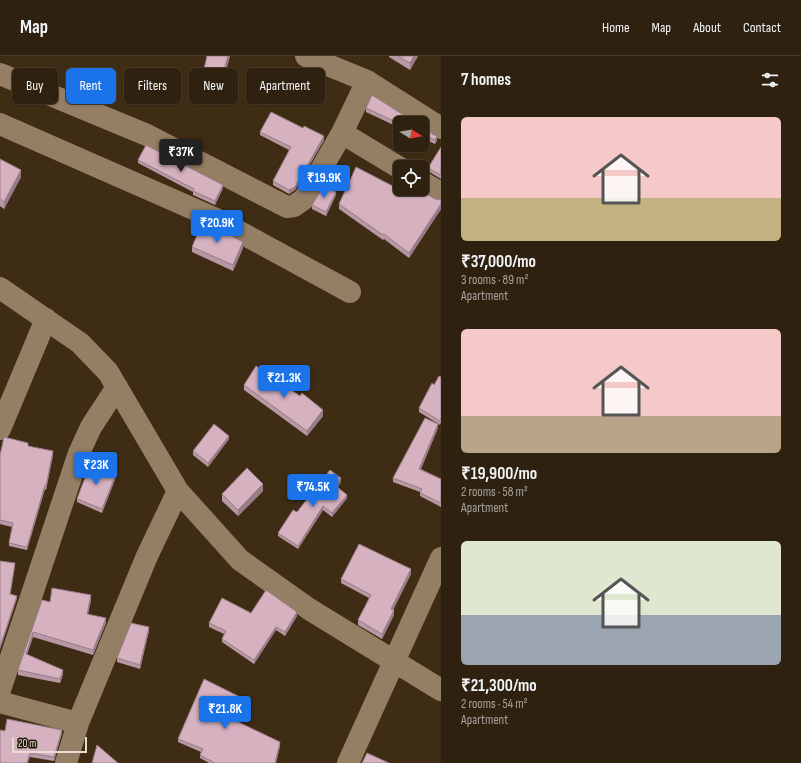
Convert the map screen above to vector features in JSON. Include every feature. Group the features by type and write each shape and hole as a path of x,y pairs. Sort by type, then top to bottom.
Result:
{"street":[{"path":"306,56 367,81 441,128"},
{"path":"0,74 147,135 287,207 294,206 304,199 342,133 367,81"},
{"path":"0,124 214,218 350,292"},
{"path":"342,133 393,164"},
{"path":"429,186 441,193"},
{"path":"0,288 80,343 108,372 178,491 240,560 309,609 441,690"},
{"path":"0,428 46,319"},
{"path":"0,690 79,452 91,427 117,387"},
{"path":"66,763 78,723 147,556 178,491"},
{"path":"348,763 441,558"},
{"path":"0,702 78,723"}],"building":[{"path":"207,56 228,56 225,68 204,68"},
{"path":"398,56 414,56 410,63"},
{"path":"372,95 405,116 393,116 393,121 366,108"},
{"path":"271,112 303,128 304,126 324,136 295,187 289,190 273,181 291,147 260,132"},
{"path":"429,132 437,136 435,140 429,137"},
{"path":"146,145 223,185 215,201 193,191 194,189 138,160"},
{"path":"441,147 441,175 429,169"},
{"path":"0,159 21,170 4,202 0,199"},
{"path":"356,167 393,186 393,196 429,195 441,200 441,204 409,253 384,234 383,235 339,204"},
{"path":"324,185 336,192 326,212 312,205"},
{"path":"203,221 243,242 233,265 192,247"},
{"path":"256,366 300,396 302,393 323,410 307,431 244,385"},
{"path":"439,376 441,377 440,421 419,408 432,383 434,385"},
{"path":"425,418 438,424 419,469 441,479 441,503 420,493 422,489 393,478"},
{"path":"214,424 229,436 208,463 193,451"},
{"path":"4,437 28,443 28,446 53,451 46,486 45,485 27,547 9,543 13,523 0,520 0,455"},
{"path":"90,464 116,474 102,509 77,499"},
{"path":"247,468 263,484 238,510 222,494"},
{"path":"330,470 341,478 336,486 347,495 332,513 323,506 298,546 278,533 293,510 297,512"},
{"path":"359,544 411,569 391,609 394,610 382,634 358,620 371,595 341,579"},
{"path":"0,561 15,563 10,594 17,596 0,647"},
{"path":"52,588 91,595 87,614 106,618 93,650 33,632 26,654 63,670 60,679 18,670 42,600 50,602"},
{"path":"266,590 297,612 285,632 276,627 254,660 222,639 226,631 209,623 222,598 251,613"},
{"path":"131,623 149,627 140,665 117,658"},
{"path":"204,679 244,699 234,720 280,742 275,763 215,763 200,755 203,749 178,739"},
{"path":"7,719 62,730 54,757 30,753 27,763 0,763 0,730 5,731"},
{"path":"97,745 118,763 92,763"},
{"path":"367,753 389,763 362,763"}]}
